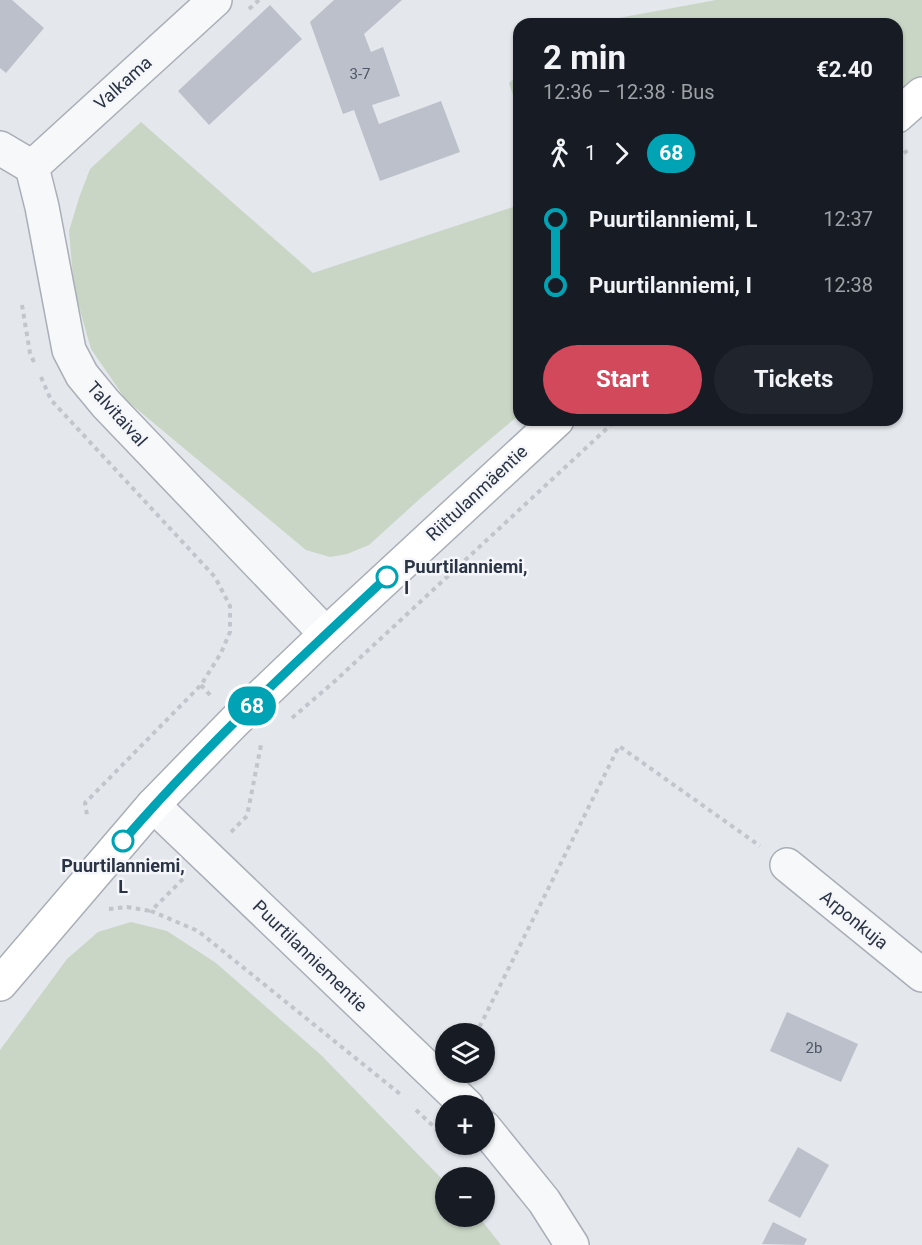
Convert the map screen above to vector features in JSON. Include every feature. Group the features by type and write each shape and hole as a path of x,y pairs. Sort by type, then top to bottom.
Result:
{"street":[{"name":"Valkama","path":"32,167 215,0"},
{"path":"903,111 922,94"},
{"path":"0,148 32,167"},
{"name":"Talvitaival","path":"32,167 42,207 69,350 82,375 106,404 326,634"},
{"name":"Riittulanmäentie","path":"0,984 153,805 234,722 551,426"},
{"name":"Puurtilanniementie","path":"153,805 456,1095"},
{"name":"Arponkuja","path":"786,865 922,975"},
{"path":"495,1141 544,1201 572,1245"}],"path":[{"path":"21,296 30,353 51,400 215,578 230,606 230,632 221,653 201,685 85,803 87,814"},
{"path":"285,724 343,674 610,426"},
{"path":"261,745 269,738"},
{"path":"480,1023 619,746 786,865"}],"green space":[{"path":"716,0 922,0 922,75 903,91 903,18 618,18"},
{"path":"513,79 513,95 509,83"},
{"path":"141,122 313,273 513,207 513,420 369,545 347,554 330,557 306,550 126,400 91,349 74,289 69,231 90,169"},
{"path":"131,922 167,931 216,963 321,1055 435,1172 435,1227 487,1227 501,1245 0,1245 0,1050 67,959 98,932"}],"building":[{"path":"0,0 12,0 44,28 6,73 0,68"},
{"path":"334,0 402,0 364,34 371,52 383,47 400,96 372,105 379,124 441,101 460,152 380,181 354,110 343,114 310,22"},
{"path":"270,5 302,39 209,125 178,91"},
{"path":"787,1012 858,1044 841,1082 770,1051"},
{"path":"798,1147 829,1165 800,1218 768,1201"},
{"path":"773,1222 807,1239 804,1245 762,1244"}],"bus line":[{"name":"68","path":"123,841 153,805 234,722 387,577"}],"place":[{"name":"Puurtilanniemi, I","path":"387,577"},
{"name":"Puurtilanniemi, L","path":"123,841"}]}
